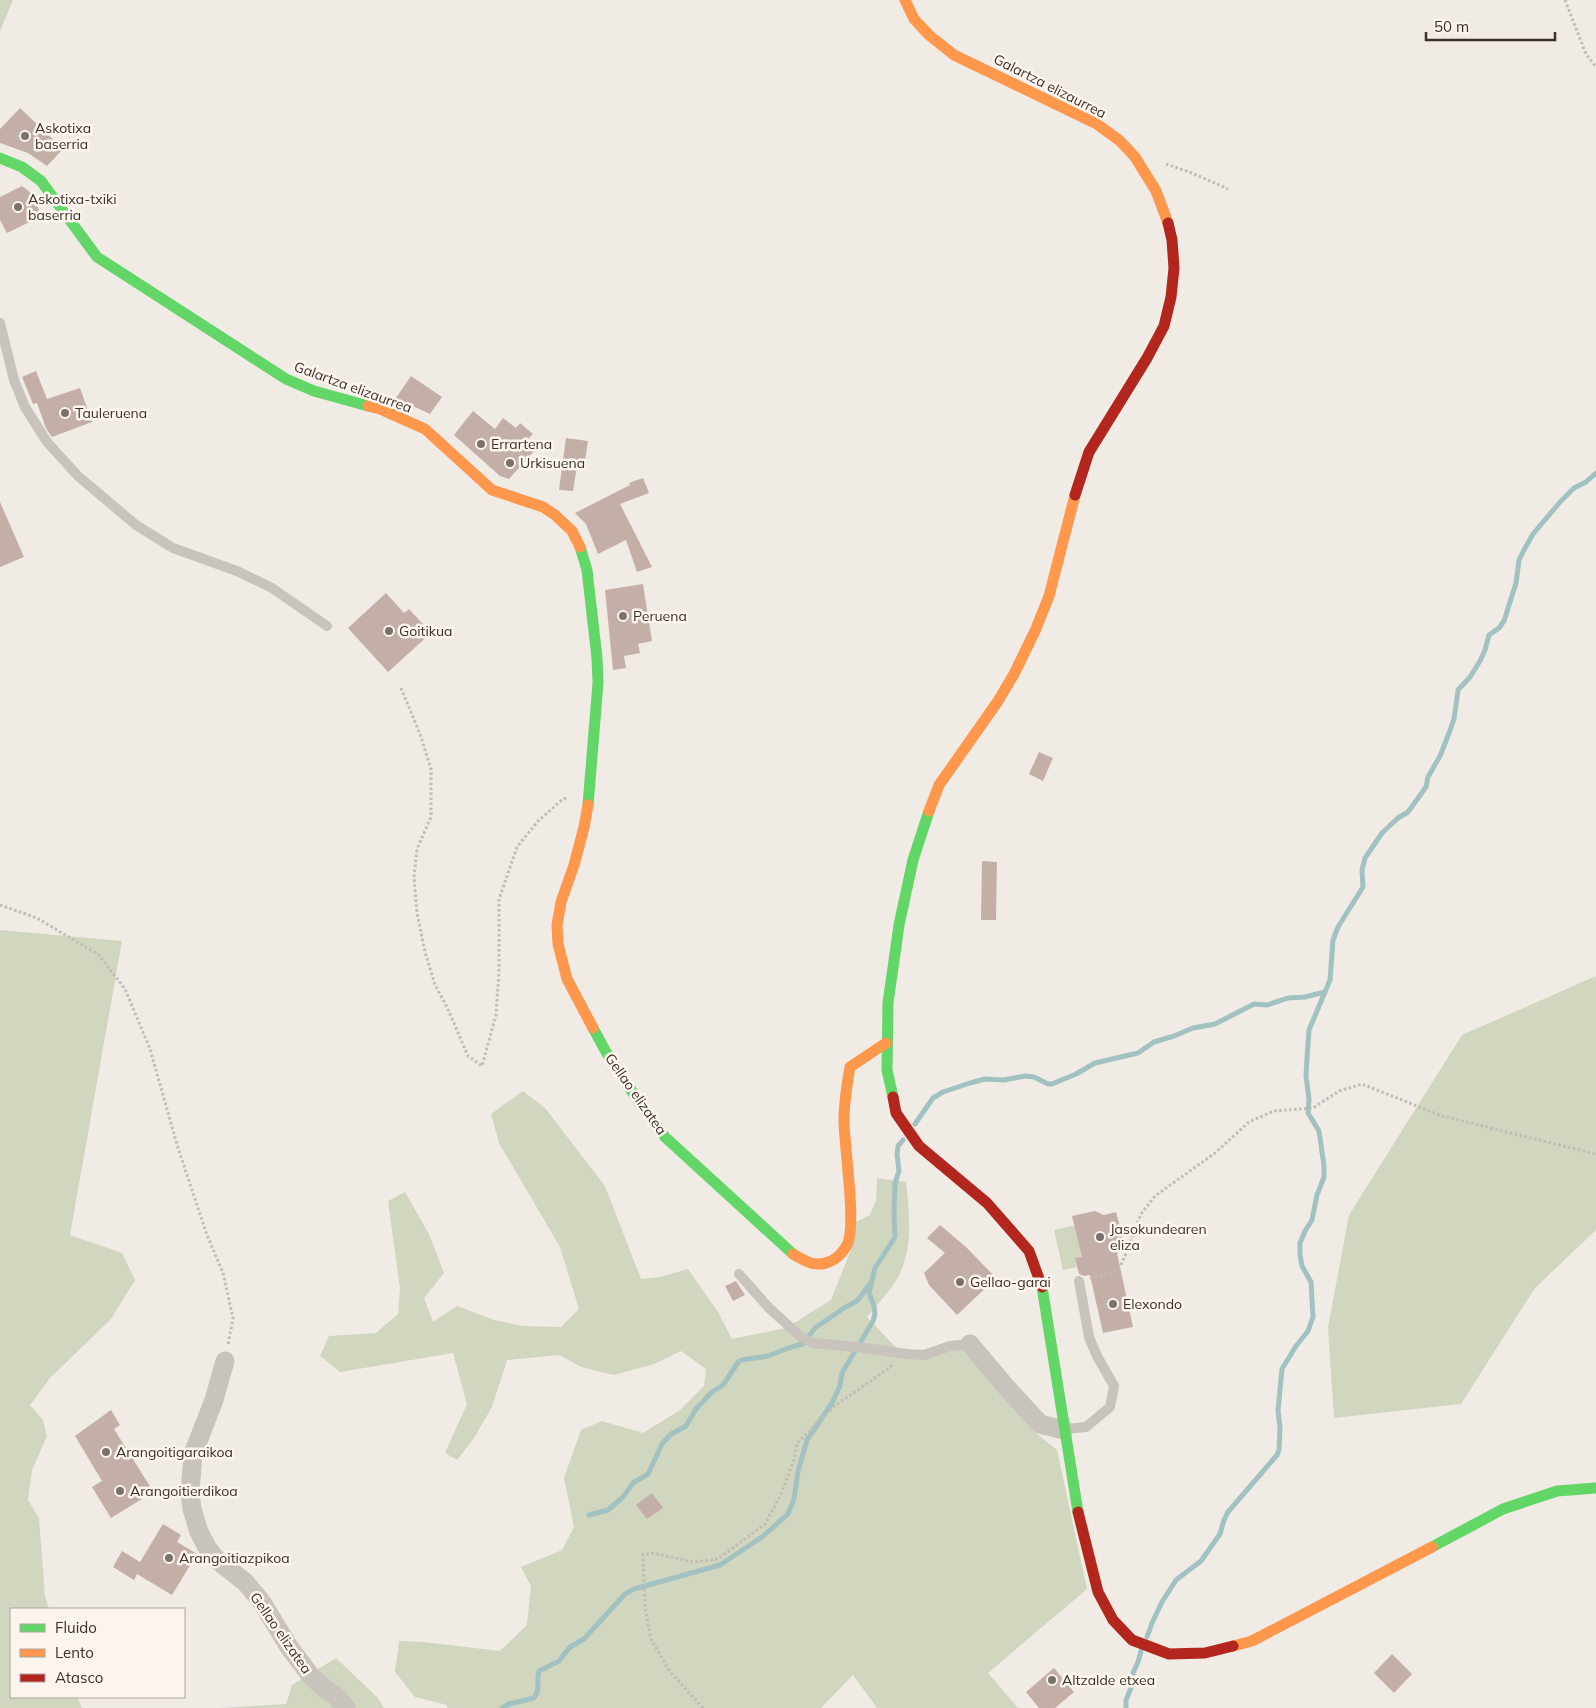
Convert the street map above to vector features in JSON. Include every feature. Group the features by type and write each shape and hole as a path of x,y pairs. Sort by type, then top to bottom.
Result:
{"street":[{"name":"Galartza elizaurrea","path":"905,0 914,19 929,35 954,55 1097,124 1120,142 1135,157 1156,191 1172,240 1174,268 1171,297 1164,326 1147,358 1088,452 1049,596 1025,654 998,701 939,785 931,806 913,860 899,925 888,1003 887,1070 896,1113 919,1146 987,1203 1028,1250 1043,1289 1076,1504 1098,1592 1113,1620 1132,1640 1169,1654 1205,1653 1252,1641 1503,1509 1557,1490 1596,1488"},
{"name":"Galartza elizaurrea","path":"0,158 22,167 40,181 97,256 286,379 314,392 380,409 425,429 492,490 543,507 555,515 572,531 580,547 587,570 597,658 597,695"},
{"name":"Gellao elizatea","path":"597,695 584,826 574,865 561,902 557,925 558,944 567,979 606,1052 639,1102 666,1137 790,1252 807,1263 823,1265 837,1258 848,1244 851,1219 844,1120 846,1088 850,1067 886,1043"},
{"path":"970,1344 1040,1424 1064,1430"},
{"name":"Gellao elizatea","path":"226,1361 214,1400 193,1454 190,1492 192,1509 199,1532 208,1549 217,1560 245,1582 261,1601 289,1647 311,1676 325,1689 335,1694 346,1708"}],"lane":[{"path":"0,323 14,380 25,407 48,442 78,476 136,525 173,548 237,571 272,588 327,626"},
{"path":"739,1274 769,1308 801,1337 813,1343 924,1355 950,1346 970,1344"},
{"path":"1064,1430 1086,1427 1110,1407 1114,1386 1097,1356 1089,1337 1079,1281"}],"path":[{"path":"1565,0 1586,54 1596,68"},
{"path":"1164,163 1228,189"},
{"path":"401,688 432,769 430,817 417,849 414,877 421,933 435,985 447,1007 468,1056 482,1066 496,1015 499,972 499,899 517,847 538,821 562,800 589,788"},
{"path":"0,905 37,918 99,955 125,989 150,1049 178,1148 207,1235 223,1273 233,1318 226,1361"},
{"path":"1079,1281 1117,1271 1123,1261 1140,1214 1154,1196 1215,1154 1249,1122 1274,1111 1313,1108 1339,1091 1362,1084 1442,1116 1596,1154"},
{"path":"704,1708 670,1672 651,1639 645,1608 643,1555 653,1553 693,1562 718,1559 766,1524 781,1494 794,1460 797,1443 832,1408 875,1379 907,1354"}],"green space":[{"path":"0,0 13,0 0,31"},
{"path":"0,930 122,941 70,1235 122,1253 135,1280 111,1319 50,1378 30,1405 43,1420 47,1436 32,1470 28,1500 39,1518 45,1596 49,1608 10,1608 10,1698 77,1698 82,1708 0,1708"},
{"path":"1596,976 1596,1230 1535,1288 1461,1404 1334,1418 1328,1327 1349,1215 1462,1035"},
{"path":"523,1091 545,1108 605,1186 641,1279 660,1277 688,1269 718,1312 732,1339 786,1328 831,1300 850,1252 856,1222 870,1215 876,1200 877,1178 906,1182 909,1234 905,1260 894,1284 867,1317 905,1357 958,1342 1028,1425 1057,1450 1087,1589 988,1673 1018,1708 877,1708 853,1675 821,1708 447,1708 447,1705 415,1697 395,1672 399,1641 500,1651 527,1625 531,1586 521,1567 562,1550 574,1527 564,1478 581,1430 602,1421 643,1433 680,1410 704,1386 706,1369 681,1351 654,1364 614,1375 581,1367 559,1355 507,1360 492,1407 474,1438 457,1460 445,1453 467,1404 453,1353 340,1372 320,1356 329,1336 376,1333 398,1314 400,1288 388,1201 405,1192 429,1234 444,1273 424,1298 433,1322 457,1306 494,1320 523,1326 561,1327 579,1309 560,1247 499,1143 491,1114"},
{"path":"1075,1225 1082,1257 1075,1259 1077,1267 1063,1270 1054,1230"},
{"path":"336,1658 378,1698 384,1708 221,1708 286,1704 292,1685"}],"building":[{"name":"Askotixa baserria","path":"20,108 63,149 47,166 28,153 0,143 0,129"},
{"name":"Askotixa-txiki baserria","path":"22,186 30,192 42,216 7,233 0,220 0,197"},
{"name":"Tauleruena","path":"36,371 47,399 80,388 92,422 52,437 46,428 37,403 33,404 22,377"},
{"path":"411,376 442,397 430,414 396,398"},
{"name":"Errartena","path":"473,411 495,429 503,418 516,428 520,423 533,434 526,441 535,450 509,479 500,476 454,435"},
{"path":"566,438 588,441 584,467 577,466 573,491 559,490"},
{"path":"643,478 649,493 620,504 652,567 637,572 626,540 598,554 586,524 575,513 630,485 629,483"},
{"path":"0,502 24,557 0,567"},
{"name":"Peruena","path":"643,584 652,641 638,644 640,653 624,656 626,668 613,670 605,590"},
{"name":"Goitikua","path":"386,593 404,613 409,609 431,633 388,672 348,628"},
{"path":"1039,752 1053,758 1043,781 1029,774"},
{"path":"982,861 997,862 996,920 981,920"},
{"path":"1095,1211 1104,1215 1116,1212 1126,1249 1117,1253 1133,1327 1103,1333 1090,1275 1084,1276 1079,1274 1075,1258 1082,1257 1072,1216"},
{"name":"Gellao-garai","path":"940,1225 966,1247 996,1278 957,1315 929,1285 924,1273 945,1253 927,1238"},
{"path":"736,1281 745,1295 733,1301 725,1286"},
{"path":"111,1410 120,1425 114,1429 151,1488 140,1495 142,1499 111,1518 92,1487 102,1481 75,1436"},
{"path":"652,1493 663,1508 647,1519 636,1505"},
{"name":"Arangoitiazpikoa","path":"163,1524 181,1535 177,1542 197,1554 172,1595 137,1574 134,1580 113,1567 122,1551 140,1562"},
{"path":"1392,1654 1412,1674 1394,1693 1374,1673"},
{"name":"Altzalde etxea","path":"1054,1668 1074,1692 1055,1708 1039,1708 1026,1692"}],"waterway":[{"path":"1147,1637 1162,1602 1176,1580 1201,1561 1220,1534 1228,1512 1277,1455 1279,1450 1280,1428 1278,1411 1282,1369 1308,1331 1313,1317 1311,1282 1302,1266 1300,1243 1312,1220 1317,1195 1324,1177 1324,1166 1319,1131 1308,1113 1307,1058 1309,1030 1330,980 1333,940 1338,927 1363,887 1362,870 1365,858 1382,833 1398,818 1408,812 1426,787 1428,777 1440,756 1454,719 1458,690 1470,677 1480,661 1489,635 1499,628 1504,621 1516,583 1519,560 1533,534 1574,488 1586,482 1596,473"},
{"path":"915,1124 933,1098 943,1092 970,1083 985,1079 1004,1080 1025,1076 1034,1077 1052,1084 1076,1074 1095,1063 1138,1053 1154,1042 1193,1028 1215,1024 1254,1004 1267,1005 1288,998 1305,997 1325,992"},
{"path":"502,1708 509,1704 534,1698 538,1688 539,1671 559,1661 570,1647 584,1639 625,1594 634,1589 720,1565 762,1537 788,1514 794,1499 798,1471 807,1440 832,1403 840,1386 842,1373 873,1321 875,1314 874,1306 869,1293 875,1268 895,1237 895,1183 899,1171 897,1155 898,1146 903,1140"},
{"path":"589,1515 608,1510 623,1497 633,1483 648,1474 662,1444 671,1434 686,1426 696,1409 712,1392 723,1385 739,1361 768,1356 803,1344 815,1328 857,1301 870,1284"},
{"path":"1126,1708 1126,1700 1131,1688 1133,1673 1141,1651"}],"traffic: fast":[{"path":"0,158 22,167 41,181 97,257 286,379 314,391 368,406"},
{"path":"580,547 587,570 598,683 588,805"},
{"path":"893,1097 887,1070 888,1003 899,925 913,860 929,811"},
{"path":"593,1028 606,1052 639,1102 665,1137 793,1254"},
{"path":"1042,1287 1078,1512"},
{"path":"1432,1547 1503,1509 1557,1491 1596,1488"}],"traffic: slow":[{"path":"905,0 914,19 929,35 954,55 1097,124 1120,141 1135,157 1156,191 1168,223"},
{"path":"368,406 380,409 425,429 492,490 543,507 572,531 580,547"},
{"path":"929,811 939,785 998,701 1014,674 1035,631 1049,596 1075,495"},
{"path":"588,805 574,865 561,902 557,925 558,944 567,979 593,1028"},
{"path":"793,1254 807,1262 821,1264 836,1258 847,1245 851,1221 844,1120 850,1067 886,1043"},
{"path":"1233,1646 1252,1641 1432,1547"}],"traffic: jam":[{"path":"1075,495 1089,452 1147,358 1164,326 1171,297 1174,268 1172,240 1168,223"},
{"path":"893,1097 896,1113 919,1146 987,1203 1029,1251 1042,1287"},
{"path":"1078,1512 1098,1592 1113,1620 1132,1640 1169,1654 1205,1653 1233,1646"}],"place":[{"name":"Askotixa baserria","path":"25,136"},
{"name":"Askotixa-txiki baserria","path":"18,207"},
{"name":"Tauleruena","path":"65,413"},
{"name":"Errartena","path":"481,444"},
{"name":"Urkisuena","path":"510,463"},
{"name":"Peruena","path":"623,616"},
{"name":"Goitikua","path":"389,631"},
{"name":"Jasokundearen eliza","path":"1100,1237"},
{"name":"Gellao-garai","path":"960,1282"},
{"name":"Elexondo","path":"1113,1304"},
{"name":"Arangoitigaraikoa","path":"106,1452"},
{"name":"Arangoitierdikoa","path":"120,1491"},
{"name":"Arangoitiazpikoa","path":"169,1558"},
{"name":"Altzalde etxea","path":"1052,1680"}]}
